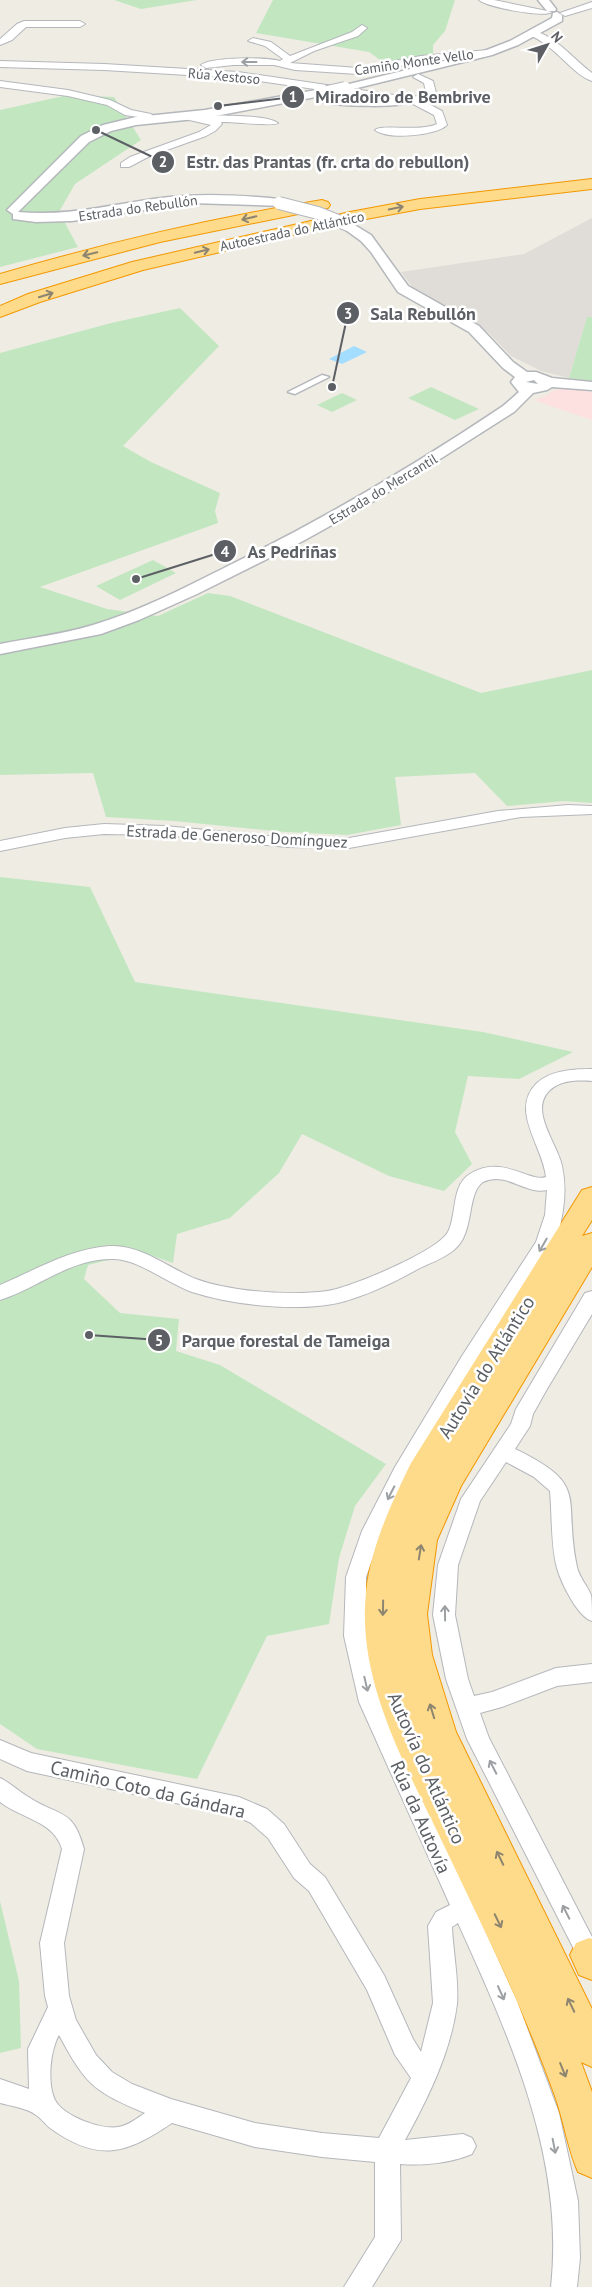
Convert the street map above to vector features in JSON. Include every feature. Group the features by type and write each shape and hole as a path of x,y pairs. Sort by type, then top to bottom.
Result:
{"highway":[{"name":"Autoestrada do Atlántico","path":"0,279 74,258 248,218 432,188 592,175"},
{"name":"Autoestrada do Atlántico","path":"0,312 34,298 138,266 350,217 420,204 592,184"},
{"name":"Autovía do Atlántico","path":"592,1198 515,1320 472,1373 428,1463 406,1503 394,1536 383,1588 382,1638 390,1684 407,1732 528,1983 576,2101 592,2159"},
{"name":"Autovía do Atlántico","path":"592,1243 447,1483 422,1540 410,1614 416,1655 439,1732 592,2049"},
{"path":"515,1320 524,1276"},
{"path":"402,1472 472,1373"}],"street":[{"path":"483,0 516,8 556,11 592,5"},
{"path":"8,214 84,139 107,128 279,102 406,73 427,74 444,63 488,52 514,43 558,19 556,11 543,0"},
{"path":"0,42 8,40 24,24 80,24"},
{"path":"253,41 268,44 286,62 312,49 355,34 362,28"},
{"path":"532,33 548,38 580,70 592,78"},
{"name":"Camiño Monte Vello","path":"158,71 233,62 286,62 358,71 421,59 488,52"},
{"name":"Rúa Xestoso","path":"0,64 158,71 272,80 411,100 439,113 442,125 434,129 405,132 380,130"},
{"path":"0,70 18,65"},
{"path":"0,78 88,73 150,73 158,71"},
{"path":"272,80 319,78 358,71"},
{"path":"279,102 411,100 429,96 432,90 427,74"},
{"path":"0,84 68,93 110,103 128,113 148,116 152,120"},
{"path":"125,166 138,156 215,128 217,124 209,120 188,117"},
{"path":"209,120 239,118 273,123"},
{"name":"Estrada do Rebullón","path":"8,214 45,219 64,218 161,202 201,199 252,200 279,203 318,213 348,226 366,238 403,289 474,329 526,383"},
{"path":"292,392 325,377"},
{"path":"526,383 542,388 547,382 592,386"},
{"name":"Estrada do Mercantil","path":"0,649 95,630 120,622 183,595 264,555 336,518 405,478 507,409 526,394 526,383"},
{"name":"Estrada de Generoso Domínguez","path":"0,846 70,832 105,829 186,831 270,840 352,842 519,813 563,808 592,810"},
{"path":"472,1373 524,1276 545,1243 552,1227 554,1212 553,1166 532,1109 533,1098 550,1081 564,1076 592,1075"},
{"path":"0,1293 86,1255 114,1252 127,1253 198,1287 228,1293 316,1299 339,1296 360,1288 448,1245 455,1238 461,1225 467,1192 472,1182 483,1175 510,1174 543,1185 554,1182"},
{"path":"534,1183 554,1212"},
{"path":"590,1959 478,1739 457,1678 444,1615 448,1565 471,1499 520,1426 524,1414 540,1384 592,1298"},
{"path":"503,1452 543,1471 554,1480 560,1489 567,1568 578,1592 592,1613"},
{"name":"Rúa da Autovía","path":"402,1472 372,1531 356,1578 355,1636 370,1702 505,2001 548,2114 564,2201 567,2258 564,2287"},
{"path":"466,1706 494,1701 556,1677 592,1673"},
{"name":"Camiño Coto da Gándara","path":"0,1749 27,1762 239,1807 259,1816 276,1830 302,1871 317,1884 376,1984 404,2047 423,2075"},
{"path":"0,1788 29,1809 58,1821 70,1836 73,1849 52,1943 57,1996 64,2023 87,2063 103,2080 123,2092 170,2111 255,2135 322,2145 387,2149 412,2153 463,2146"},
{"path":"357,2287 388,2240 387,2149 415,2098 435,2048 445,2003 440,1926 444,1920 463,1910"},
{"path":"45,2106 39,2078 40,2050 60,2008"},
{"path":"0,2091 45,2106 57,2119 85,2134 118,2140 136,2132 170,2111"}],"shaded area":[{"path":"592,218 592,317 587,317 569,378 541,371 511,356 489,333 460,314 416,292 401,272 524,254"},
{"path":"565,388 592,392 592,420 533,400 546,396 552,391"}],"green space":[{"path":"114,0 197,0 141,9"},
{"path":"273,0 455,0 445,31 433,45 433,56 406,59 388,66 369,52 256,33"},
{"path":"68,95 114,97 141,140 75,184 59,212 78,247 0,267 0,110"},
{"path":"180,308 219,346 123,446 151,462 220,493 215,511 218,523 40,587 107,609 158,616 208,593 230,596 481,693 592,670 592,803 564,801 507,806 475,773 395,777 401,825 347,835 285,832 174,821 106,817 93,773 0,775 0,353 111,323"},
{"path":"587,317 592,317 592,381 569,378"},
{"path":"431,387 479,409 455,420 408,398"},
{"path":"342,393 357,400 332,412 317,405"},
{"path":"153,560 176,573 120,600 96,586"},
{"path":"0,877 90,887 135,982 483,1032 573,1052 519,1079 468,1076 455,1132 472,1164 444,1191 389,1176 302,1134 279,1173 230,1218 177,1234 173,1263 141,1252 88,1265 84,1279 120,1313 179,1319 176,1351 220,1365 386,1464 355,1506 339,1558 329,1624 267,1636 197,1779 37,1749 0,1724"},
{"path":"0,1901 19,1981 21,2048 0,2053"}],"water":[{"path":"354,346 367,352 342,364 329,359"}],"place":[{"name":"Miradoiro de Bembrive","path":"218,106"},
{"name":"Estr. das Prantas (fr. crta do rebullon)","path":"96,130"},
{"name":"Sala Rebullón","path":"332,387"},
{"name":"As Pedriñas","path":"136,579"},
{"name":"Parque forestal de Tameiga","path":"89,1335"}]}
